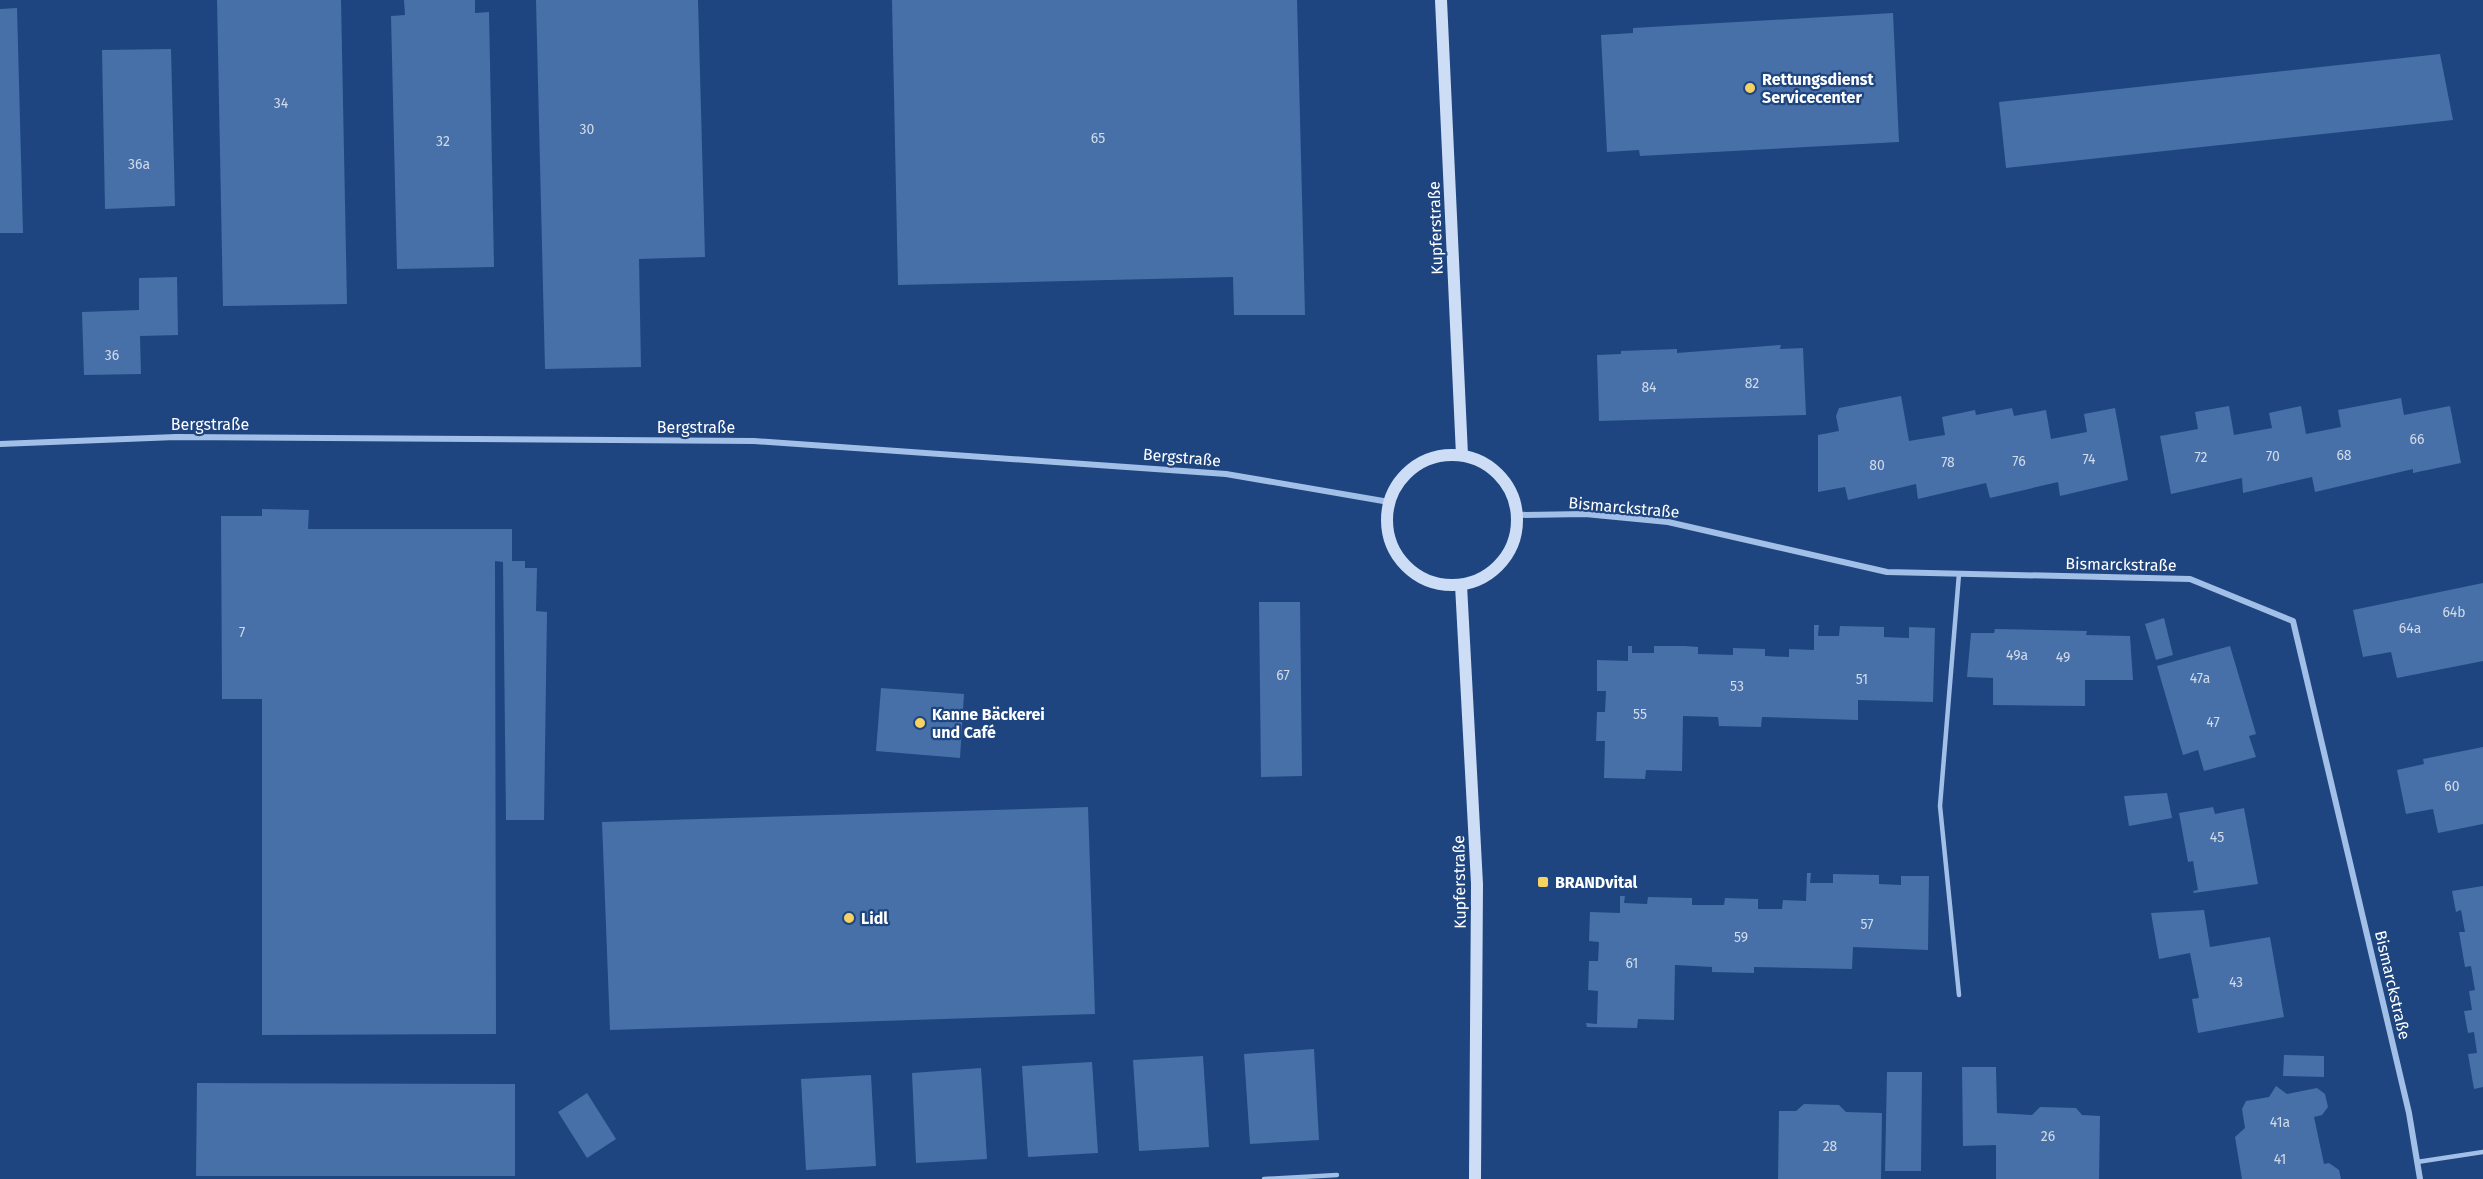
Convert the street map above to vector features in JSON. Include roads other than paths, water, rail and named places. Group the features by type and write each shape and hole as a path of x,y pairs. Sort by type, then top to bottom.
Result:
{"street":[{"name":"Kupferstraße","path":"1441,0 1462,455"},
{"name":"Bergstraße","path":"0,444 176,437 754,441 1226,474 1389,502"},
{"path":"1439,455 1462,455 1484,462 1502,476 1512,493 1517,515 1514,542 1502,562 1482,578 1461,585 1441,584 1420,576 1402,562 1393,547 1387,525 1389,502 1394,490 1408,472 1426,459 1439,455"},
{"name":"Bismarckstraße","path":"1517,515 1585,514 1668,522 1887,572 2190,579 2293,621 2406,1102 2420,1179"},
{"name":"Kupferstraße","path":"1461,585 1477,884 1475,1179"}],"lane":[{"path":"1959,574 1940,806 1959,995"},
{"path":"2417,1162 2483,1152"},
{"path":"1264,1179 1337,1175"}],"place":[{"name":"Rettungsdienst Servicecenter","path":"1750,88"},
{"name":"Kanne Bäckerei und Café","path":"920,723"},
{"name":"BRANDvital","path":"1543,882"},
{"name":"Lidl","path":"849,918"}]}
